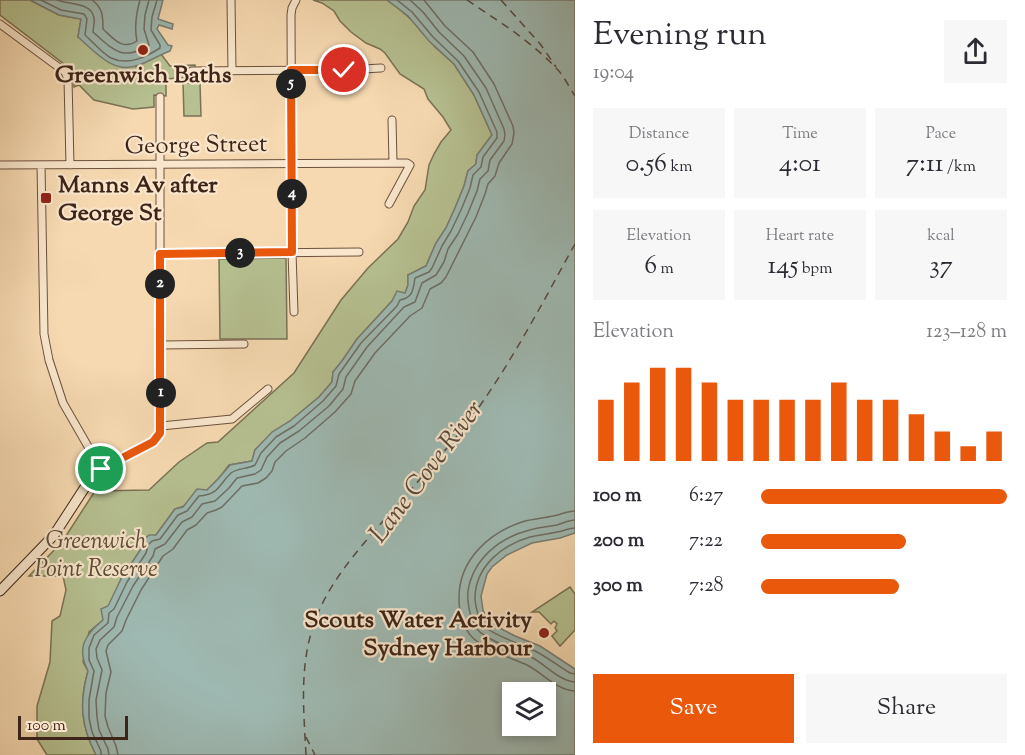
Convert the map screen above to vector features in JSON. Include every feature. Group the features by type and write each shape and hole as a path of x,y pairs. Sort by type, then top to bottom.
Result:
{"street":[{"path":"231,0 232,70"},
{"path":"294,312 291,12 296,0"},
{"path":"0,24 65,72 68,79 70,165"},
{"path":"192,71 381,68"},
{"path":"0,591 54,535 91,478 101,469 153,442 160,433 160,97"},
{"path":"389,204 410,165 393,162 392,120"},
{"name":"George Street","path":"0,165 393,162"},
{"path":"41,165 44,334 49,360 63,403 101,469"},
{"path":"160,254 359,252"},
{"path":"161,345 244,344"},
{"path":"160,426 232,419 268,389"}],"green space":[{"path":"0,0 30,0 59,15 81,19 78,37 136,67 161,54 170,66 195,65 194,77 166,79 166,96 154,95 154,107 133,109 94,100 79,85 74,87 73,71 0,15"},
{"name":"Greenwich Point Reserve","path":"313,0 387,0 398,8 454,64 474,95 492,135 477,155 476,164 468,171 455,208 426,266 408,275 405,294 397,292 392,301 357,339 333,372 332,382 319,397 255,450 252,461 229,465 205,492 175,509 156,535 139,544 141,549 121,579 103,620 89,632 83,662 88,671 83,693 83,714 87,734 96,755 47,755 37,739 37,706 50,662 52,621 60,616 66,590 63,576 29,576 62,542 95,491 149,490 179,462 207,443 218,442 294,373 341,300 368,268 398,239 414,206 425,190 429,165 434,154 451,130 428,99 424,89 400,74 380,49 366,43 351,32 334,11"},
{"path":"183,83 200,83 201,116 184,116"},
{"path":"286,258 287,339 220,339 219,259"},
{"path":"570,587 575,594 575,630 560,646 552,636 557,631 555,628 557,624 554,621 551,624 539,612 532,612"}],"water":[{"path":"30,0 163,0 158,19 173,24 172,29 159,25 157,29 168,45 172,46 170,51 139,65 121,67 98,55 78,37 81,19 59,15"},
{"name":"Lane Cove River","path":"387,0 575,0 575,533 532,543 507,555 487,574 481,596 488,622 540,646 575,669 575,755 96,755 87,734 83,714 83,694 88,671 84,663 84,642 91,631 103,620 101,609 108,606 121,579 141,549 139,544 149,535 156,535 175,509 183,507 197,489 207,490 230,465 252,461 255,450 272,432 290,421 319,397 332,382 333,372 357,339 392,301 397,291 405,293 408,275 426,266 455,208 468,171 476,164 477,155 492,135 474,95 454,64 429,41 408,16"}],"ferry route":[{"path":"467,0 536,49 560,72 575,96"},
{"path":"501,0 541,45 556,67"},
{"path":"306,755 305,666 310,637 323,602 342,570 462,430 478,408 522,339 575,244"},
{"path":"306,737 315,755"}],"place":[{"name":"Greenwich Baths","path":"143,50"},
{"name":"Manns Av after George St","path":"46,198"},
{"name":"Scouts Water Activity Sydney Harbour","path":"544,633"}],"route":[{"path":"101,469 153,442 160,433 160,254 292,252 291,70 344,70"}]}
